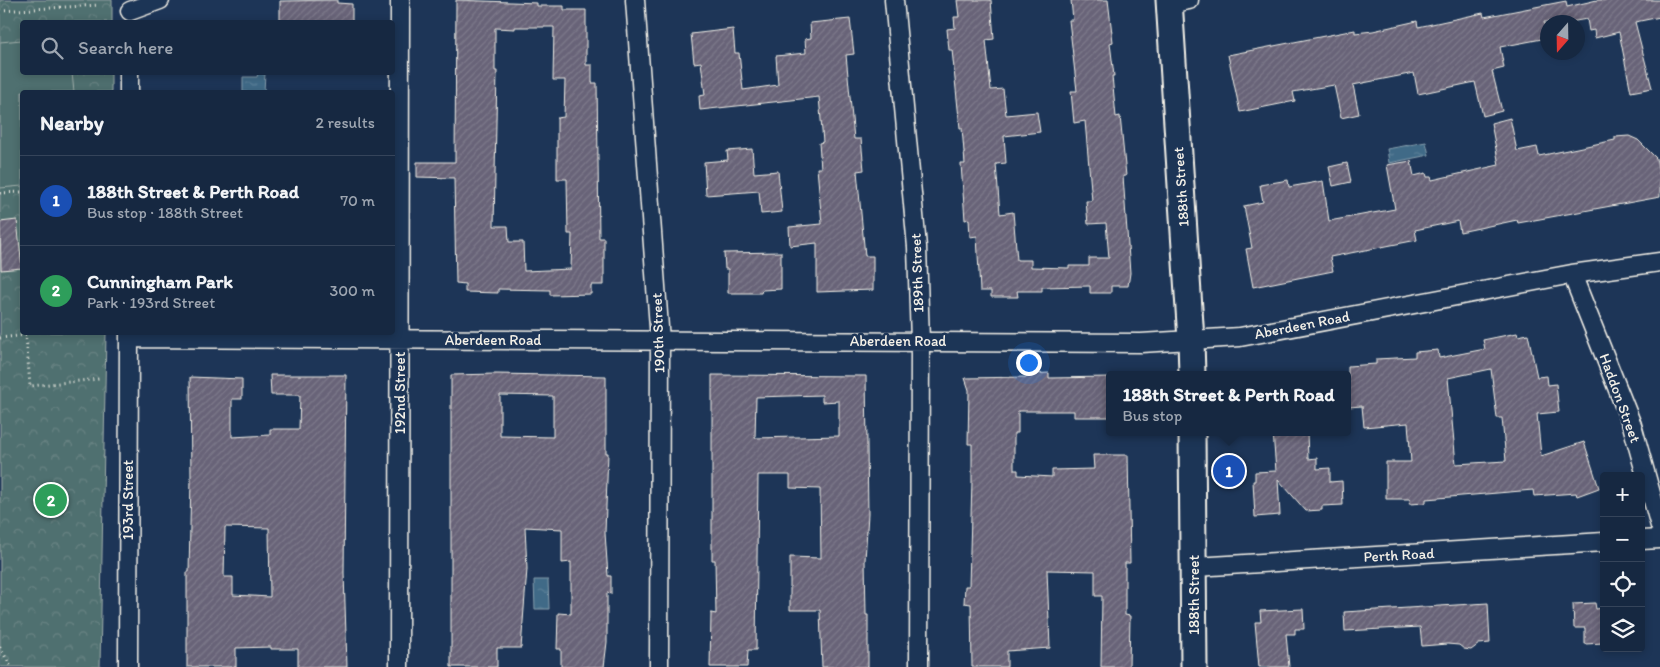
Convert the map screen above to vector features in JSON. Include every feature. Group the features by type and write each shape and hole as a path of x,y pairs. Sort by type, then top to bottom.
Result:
{"street":[{"path":"130,11 160,0"},
{"name":"192nd Street","path":"399,667 400,0"},
{"name":"190th Street","path":"635,0 660,341 659,667"},
{"name":"189th Street","path":"894,0 918,247 920,341 919,667"},
{"name":"188th Street","path":"1176,1 1192,371"},
{"path":"129,75 129,90"},
{"name":"Aberdeen Road","path":"129,335 400,340 1141,343 1240,337 1572,274 1660,262"},
{"name":"Haddon Street","path":"1572,274 1632,425 1660,526"},
{"name":"193rd Street","path":"128,667 129,335"},
{"name":"188th Street","path":"1192,436 1195,567 1194,667"},
{"path":"1645,540 1660,539"},
{"name":"Perth Road","path":"1195,567 1600,542"}],"path":[{"path":"0,11 99,5"},
{"path":"0,193 20,192"},
{"path":"0,338 26,335 30,386 99,379"},
{"path":"0,647 11,667"}],"green space":[{"path":"0,0 112,0 112,20 20,20 20,75 111,75 111,90 20,90 20,335 106,335 100,667 0,667"},
{"path":"20,40 20,75 72,75 74,90 20,90 20,186 0,188 0,42"}],"water":[{"path":"258,75 265,75 264,90 243,90 243,77 257,77"},
{"path":"1426,142 1429,155 1389,163 1387,149"},
{"path":"534,580 548,580 549,609 535,609"}],"building":[{"path":"337,0 337,3 352,4 352,20 280,20 280,1"},
{"path":"456,0 537,3 537,6 564,6 564,10 586,10 586,65 592,65 592,83 597,83 599,238 604,238 604,285 591,285 591,294 550,295 550,290 498,289 498,293 465,292 465,284 456,283 454,178 417,177 417,162 455,162","holes":["554,27 553,80 565,80 564,117 557,118 557,179 567,179 568,234 572,234 571,269 524,271 523,242 509,242 508,226 494,226 497,71 495,71 495,28"]},
{"path":"957,0 991,0 994,39 986,40 991,90 1003,89 1006,115 1037,112 1040,132 1004,136 1006,163 996,164 1000,214 1013,212 1017,260 1031,260 1031,267 1069,268 1069,266 1089,266 1089,258 1109,258 1106,223 1088,224 1086,201 1092,201 1085,121 1074,123 1071,91 1077,91 1069,20 1073,20 1071,0 1108,0 1113,42 1110,43 1116,117 1120,116 1126,176 1123,176 1130,273 1128,286 1111,286 1111,293 1090,293 1090,286 1042,287 1042,291 1017,291 1018,297 991,297 991,291 980,291 977,236 970,237 969,219 965,220 961,164 965,164 962,128 960,128 952,50 949,50 947,29 955,28 954,17 959,17"},
{"path":"1597,0 1660,0 1660,17 1635,22 1652,88 1631,92 1619,32 1595,38 1594,30 1589,31 1585,15 1540,15 1540,39 1500,47 1504,68 1492,71 1502,111 1483,116 1475,82 1418,94 1414,73 1353,85 1359,114 1341,118 1334,85 1293,92 1295,101 1240,112 1228,55 1355,30 1355,33 1373,31 1417,21 1418,27 1483,13 1484,17 1566,1 1567,7"},
{"path":"850,19 854,54 846,55 854,139 861,139 864,170 857,171 865,256 873,256 873,290 817,292 817,243 790,246 789,227 822,224 817,168 821,168 819,143 823,142 819,97 700,110 699,96 705,95 701,62 694,63 691,34 733,29 735,53 739,53 743,90 778,85 776,56 806,53 805,39 811,38 810,23"},
{"path":"1510,118 1517,151 1537,147 1539,156 1615,140 1615,137 1629,136 1638,140 1656,158 1660,178 1660,197 1518,223 1517,220 1460,232 1458,221 1415,230 1417,240 1330,257 1333,271 1253,287 1246,249 1252,248 1244,206 1263,202 1260,185 1288,180 1289,187 1323,181 1329,221 1395,209 1387,165 1411,161 1414,176 1426,173 1427,177 1431,177 1432,180 1499,165 1491,123"},
{"path":"752,149 754,173 778,171 782,212 761,214 759,191 706,195 704,162 728,160 727,151"},
{"path":"1347,163 1351,182 1333,186 1329,167"},
{"path":"17,220 20,268 1,270 0,222"},
{"path":"781,252 781,289 762,290 761,293 728,293 728,269 725,269 724,253"},
{"path":"1517,333 1518,336 1528,334 1537,377 1547,376 1548,385 1556,384 1559,412 1537,414 1541,456 1584,442 1599,488 1577,496 1576,493 1534,496 1533,490 1426,499 1426,503 1409,504 1410,499 1386,499 1386,462 1411,462 1408,423 1364,427 1362,406 1351,407 1351,371 1348,371 1348,366 1376,364 1376,359 1415,357 1415,352 1438,350 1439,358 1485,349 1483,340","holes":["1491,369 1497,418 1502,418 1506,461 1456,464 1448,378"]},
{"path":"1049,373 1049,378 1106,377 1106,417 1074,417 1074,411 1018,411 1018,433 1014,433 1014,470 1018,470 1018,475 1052,477 1052,470 1094,469 1093,455 1128,455 1130,563 1125,563 1125,615 1130,616 1129,667 1101,667 1102,596 1095,596 1095,571 1047,570 1050,648 1007,651 1007,667 972,667 971,604 964,603 965,586 969,586 972,481 972,444 968,444 969,390 965,378 1027,377 1027,374"},
{"path":"270,375 346,375 344,573 347,667 298,667 298,649 271,649 271,647 236,648 236,667 187,667 187,572 189,572 191,479 190,377 242,379 242,399 232,399 232,437 270,435 270,429 299,429 300,395 271,395","holes":["225,527 269,528 270,597 233,595 233,577 224,577"]},
{"path":"451,375 606,376 606,453 608,453 605,533 608,576 611,576 611,594 607,593 607,642 604,667 561,667 561,649 557,649 558,613 571,614 571,562 562,563 562,529 525,527 527,569 521,648 497,648 497,667 451,667","holes":["500,395 553,396 553,437 500,436"]},
{"path":"712,375 866,376 868,514 865,560 868,667 822,667 820,610 790,610 790,557 821,558 820,489 790,488 790,475 758,475 756,650 748,650 747,667 710,667 711,613 716,614 715,560 712,560","holes":["822,395 822,402 839,401 839,436 755,438 756,397"]},
{"path":"1273,436 1307,436 1308,459 1317,458 1317,469 1330,468 1330,482 1342,481 1343,505 1322,506 1322,510 1306,511 1278,479 1280,515 1255,517 1253,481 1255,481 1255,472 1276,471"},
{"path":"1488,603 1490,643 1479,644 1471,650 1464,649 1459,645 1447,644 1422,646 1420,627 1345,631 1344,612"},
{"path":"1595,603 1596,609 1600,608 1600,643 1585,644 1585,628 1574,628 1573,604"},
{"path":"1303,609 1304,629 1295,629 1295,634 1286,634 1289,667 1259,667 1255,622 1261,622 1260,611"}],"place":[{"name":"188th Street & Perth Road","path":"1229,471"},
{"name":"Cunningham Park","path":"51,500"}]}
